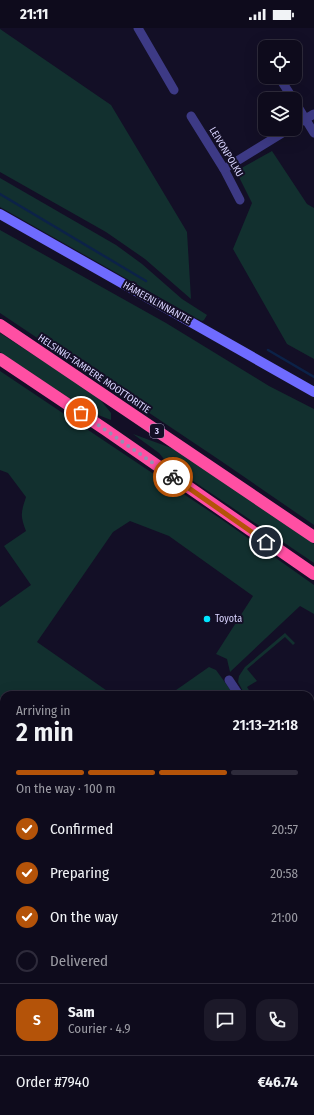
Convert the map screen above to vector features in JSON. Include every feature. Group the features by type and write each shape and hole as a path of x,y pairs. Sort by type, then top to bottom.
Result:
{"highway":[{"name":"HELSINKI-TAMPERE MOOTTORITIE","path":"0,326 314,537"},
{"path":"0,359 106,430 314,574"}],"main road":[{"name":"HÄMEENLINNANTIE","path":"0,214 314,392"}],"street":[{"path":"138,28 174,90"},
{"path":"302,114 314,133"},
{"path":"302,121 314,114"},
{"name":"LEIVONPOLKU","path":"191,116 224,169 240,200"},
{"path":"224,169 278,136"},
{"path":"229,680 236,691"}],"green space":[{"path":"0,29 111,105 187,232 191,299 145,259 106,232 0,172"},
{"path":"272,151 307,204 314,208 314,359 287,344 233,249 252,203 236,171"},
{"path":"0,178 116,245 142,264 182,299 207,315 204,320 202,321 196,318 0,207"},
{"path":"0,230 166,323 269,386 314,409 314,525 0,313"},
{"path":"0,333 98,397 111,413 111,420 88,411 0,352"},
{"path":"0,371 221,519 314,585 314,614 300,606 230,672 227,659 216,654 253,596 169,536 130,521 113,532 37,642 107,691 0,691 0,607 31,585 4,546 26,531 22,514 26,497 8,473 0,470"},
{"path":"133,434 174,449 190,458 314,544 314,563 168,464 159,453"},
{"path":"285,633 295,643 293,645 285,637 247,669 257,681 247,687 250,691 243,691 238,682 239,676 245,667"},
{"path":"209,667 216,670 231,691 175,691"}],"waterway":[{"path":"0,194 146,281"},
{"path":"268,350 314,377"}],"way so far":[{"path":"81,413 173,477"}],"place":[{"name":"Toyota","path":"207,619"}],"route":[{"path":"173,477 266,542"}]}
